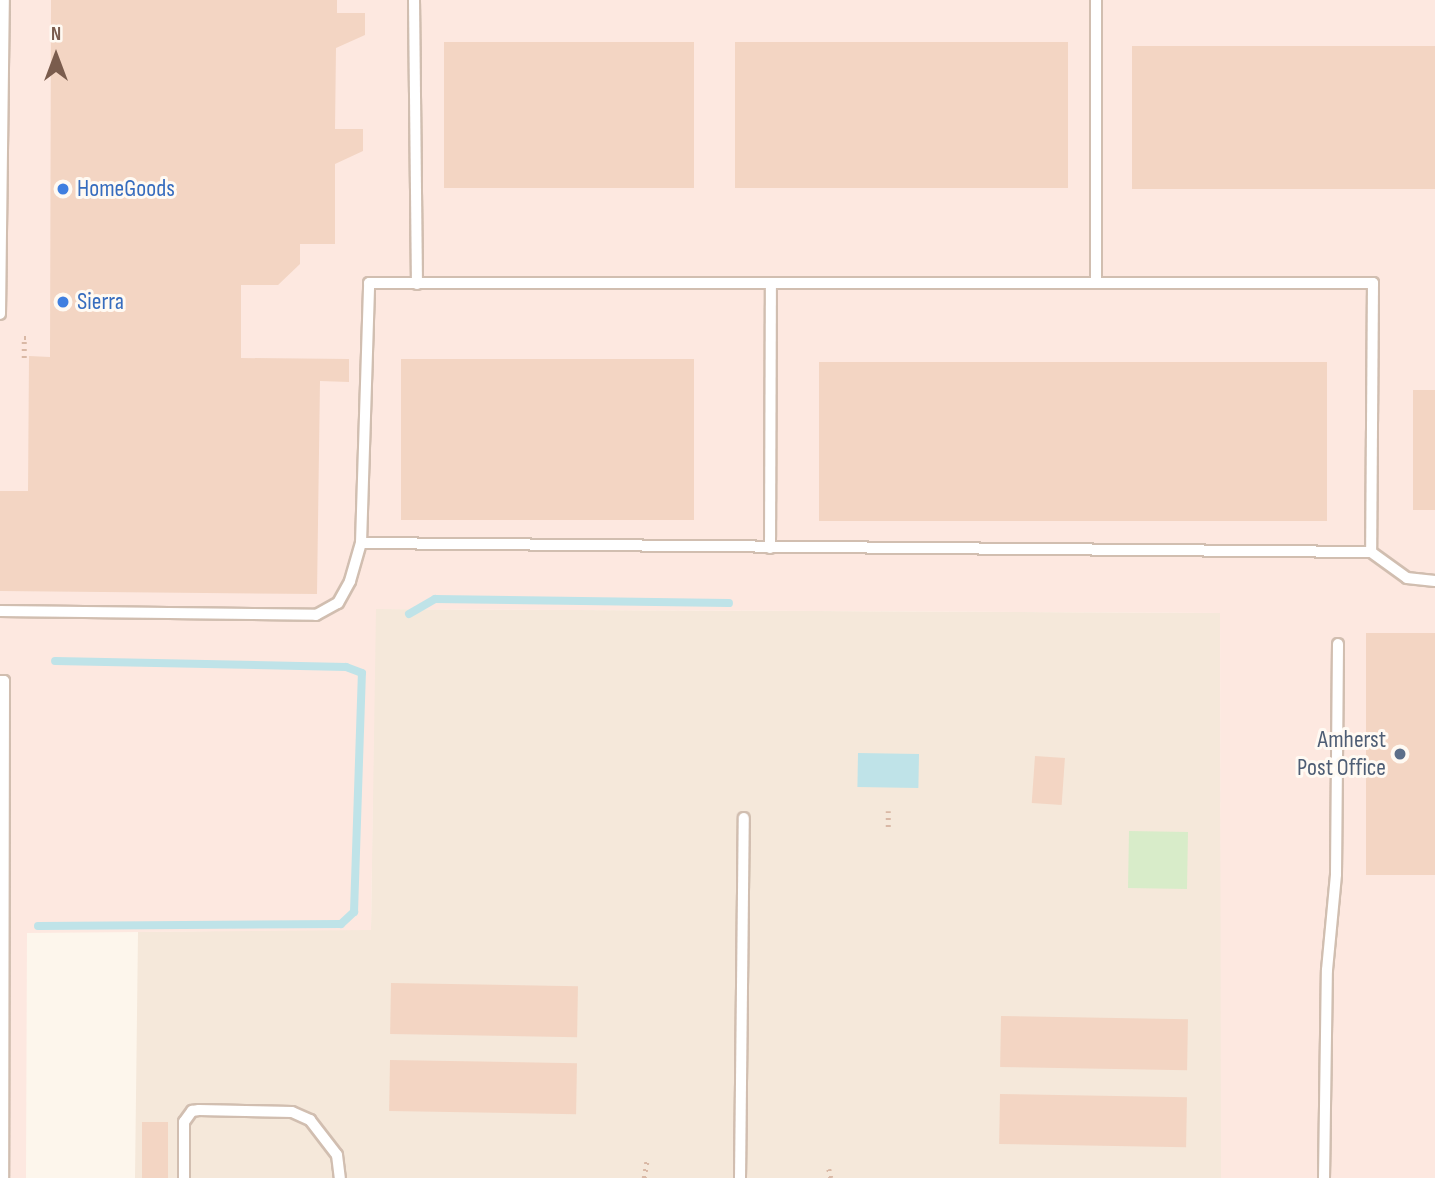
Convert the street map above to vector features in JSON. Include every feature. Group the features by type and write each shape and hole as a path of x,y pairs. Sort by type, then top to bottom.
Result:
{"lane":[{"path":"0,314 4,0"},
{"path":"414,0 416,284"},
{"path":"1096,0 1096,283"},
{"path":"0,611 316,615 338,603 350,581 361,542 369,283 1373,283 1371,552"},
{"path":"770,548 771,283"},
{"path":"361,542 1371,552 1408,578 1435,581"},
{"path":"1324,1178 1326,970 1336,874 1338,644"},
{"path":"0,681 4,681 3,1178"},
{"path":"740,1178 744,818"},
{"path":"184,1178 184,1122 192,1111 199,1110 292,1112 310,1120 337,1155 340,1178"}],"path":[{"path":"24,358 24,338 29,338"},
{"path":"888,811 888,827"},
{"path":"644,1178 647,1159"},
{"path":"829,1169 831,1178"}],"shaded area":[{"path":"0,0 1435,0 1435,1178 1221,1178 1220,613 376,609 371,930 27,933 26,1178 0,1178"},
{"path":"375,609 1220,613 1222,1178 135,1178 138,932 371,929"}],"green space":[{"path":"1129,831 1188,832 1187,889 1128,888"}],"water":[{"path":"858,753 919,754 918,788 857,787"}],"building":[{"path":"51,0 337,0 337,13 365,13 365,35 336,48 335,129 363,129 363,151 335,164 335,244 300,244 300,264 278,285 241,285 241,358 349,359 349,382 320,381 317,594 0,591 0,491 28,491 29,356 50,357"},
{"path":"444,42 694,42 694,188 444,188"},
{"path":"735,42 1068,42 1068,188 735,188"},
{"path":"1132,46 1435,46 1435,189 1132,189"},
{"path":"401,359 694,359 694,520 401,520"},
{"path":"819,362 1327,362 1327,521 819,521"},
{"path":"1413,390 1435,390 1435,510 1413,510"},
{"name":"Amherst Post Office","path":"1366,633 1435,633 1435,875 1366,875"},
{"path":"1035,756 1065,758 1062,805 1032,803"},
{"path":"391,983 578,986 577,1037 390,1034"},
{"path":"1001,1016 1188,1019 1187,1070 1000,1067"},
{"path":"390,1060 577,1063 576,1114 389,1111"},
{"path":"1000,1094 1187,1097 1186,1147 999,1144"},
{"path":"142,1122 168,1122 168,1178 142,1178"}],"waterway":[{"path":"409,614 435,599 729,603"},
{"path":"38,926 341,924 354,912 362,673 346,667 55,661"}],"place":[{"name":"HomeGoods","path":"63,189"},
{"name":"Sierra","path":"63,302"},
{"name":"Amherst Post Office","path":"1400,754"}]}
